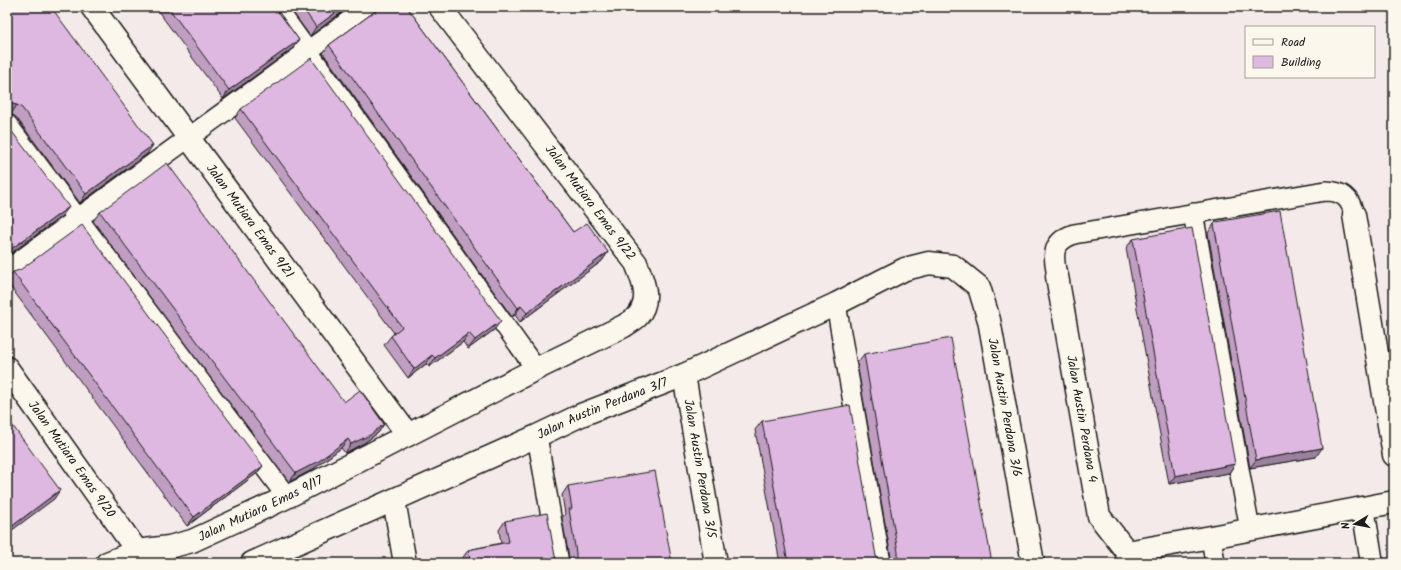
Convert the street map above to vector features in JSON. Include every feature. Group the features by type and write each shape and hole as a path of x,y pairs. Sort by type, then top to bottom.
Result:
{"street":[{"name":"Jalan Mutiara Emas 9/21","path":"92,7 408,435"},
{"name":"Jalan Mutiara Emas 9/22","path":"408,435 536,369 624,326 637,317 646,302 645,285 636,263 440,7"},
{"path":"1354,215 1394,455"},
{"name":"Jalan Austin Perdana 3/7","path":"252,563 581,415 684,375 836,304 905,269 930,263 953,266"},
{"name":"Jalan Austin Perdana 3/6","path":"953,266 980,287 989,320 1033,563"},
{"name":"Jalan Austin Perdana 4","path":"1057,276 1099,516 1128,557 1211,537 1394,502"},
{"name":"Jalan Mutiara Emas 9/20","path":"7,368 137,550"},
{"name":"Jalan Austin Perdana 3/5","path":"684,375 716,563"},
{"name":"Jalan Mutiara Emas 9/17","path":"107,563 137,550 169,547 192,541 287,497 408,435"},
{"path":"394,500 405,563"},
{"path":"1363,508 1372,563"}],"lane":[{"path":"276,7 536,369"},
{"path":"7,270 368,7"},
{"path":"7,124 287,497"},
{"path":"1057,276 1054,252 1058,243 1065,237 1074,234 1325,191 1334,191 1343,195 1350,202 1354,215"},
{"path":"1193,213 1250,530"},
{"path":"836,304 881,563"},
{"path":"537,436 559,563"},
{"path":"1211,537 1215,563"}],"building":[{"path":"7,7 51,7 153,145 86,194 22,108 12,104 7,106"},
{"path":"168,7 275,7 299,40 229,90"},
{"path":"302,7 343,7 316,27"},
{"path":"381,7 407,7 573,232 587,223 608,252 527,313 521,306 518,308 329,45"},
{"path":"311,58 501,321 475,340 469,333 435,358 432,355 414,369 391,336 402,327 241,109"},
{"path":"7,125 69,207 7,252"},
{"path":"167,163 344,402 360,390 384,424 370,435 351,444 348,439 319,461 296,473 100,212"},
{"path":"1280,211 1322,448 1256,460 1214,224 1216,222"},
{"path":"82,225 263,466 194,517 13,272 20,270"},
{"path":"1192,228 1235,464 1175,476 1133,239"},
{"path":"951,338 992,563 893,563 898,558 898,552 864,354"},
{"path":"850,405 876,556 882,563 788,563 762,421"},
{"path":"7,418 60,490 7,530"},
{"path":"655,471 672,563 571,563 576,558 576,553 569,509 572,509 568,486"},
{"path":"547,513 555,556 559,563 471,563 468,550 509,542 505,521"}]}
